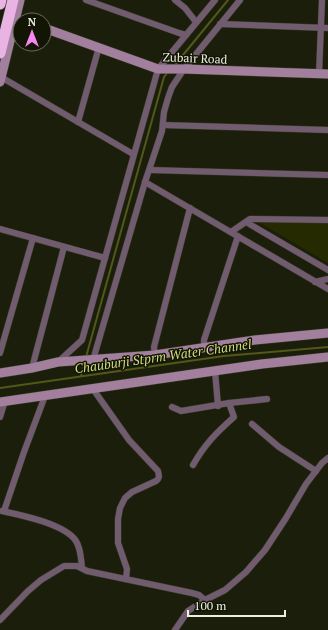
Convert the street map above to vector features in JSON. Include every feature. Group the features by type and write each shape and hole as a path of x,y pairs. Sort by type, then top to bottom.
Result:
{"highway":[{"path":"0,4 1,0"},
{"path":"0,53 14,0"}],"street":[{"path":"20,0 20,12"},
{"path":"86,0 186,35"},
{"path":"175,0 182,3 196,22"},
{"path":"58,362 82,340 133,154 161,69 196,22 215,0"},
{"path":"91,360 145,182 150,170 163,125 164,112 172,87 183,69 240,0"},
{"path":"322,0 321,28 323,74"},
{"path":"220,24 328,28"},
{"name":"Zubair Road","path":"52,31 161,69 323,74"},
{"path":"12,45 1,80 133,154"},
{"path":"78,122 100,48"},
{"path":"163,125 328,130"},
{"path":"150,170 328,176"},
{"path":"145,182 328,289"},
{"path":"155,355 154,347 190,208"},
{"path":"231,232 250,219 328,220"},
{"path":"246,222 328,270"},
{"path":"0,229 105,258"},
{"path":"204,348 204,340 238,236"},
{"path":"0,354 33,238"},
{"path":"32,368 64,247"},
{"path":"315,282 328,279"},
{"path":"0,373 58,362 155,355 255,340 328,333"},
{"path":"0,417 2,401 295,360 328,357"},
{"path":"215,371 218,406"},
{"path":"93,389 129,440 160,476 156,482 132,492 125,498 120,508 118,519 118,543 127,569 126,579"},
{"path":"45,396 2,511 20,514 56,526 73,537 79,548 82,568"},
{"path":"172,407 181,411 267,400"},
{"path":"193,465 211,438 234,417 229,404"},
{"path":"252,424 279,447 316,471"},
{"path":"175,630 188,611 225,590 246,572 265,550 306,484 322,463 328,458"},
{"path":"322,463 328,467"},
{"path":"0,620 28,591 41,580 64,566 77,566 87,571 199,595 205,600"}],"green space":[{"path":"255,220 328,222 328,263"}],"waterway":[{"path":"174,66 228,0"},
{"path":"86,357 164,77 168,72"},
{"name":"Chauburji Stprm Water Channel","path":"0,388 224,356 328,347"},
{"path":"81,376 84,364"}]}
